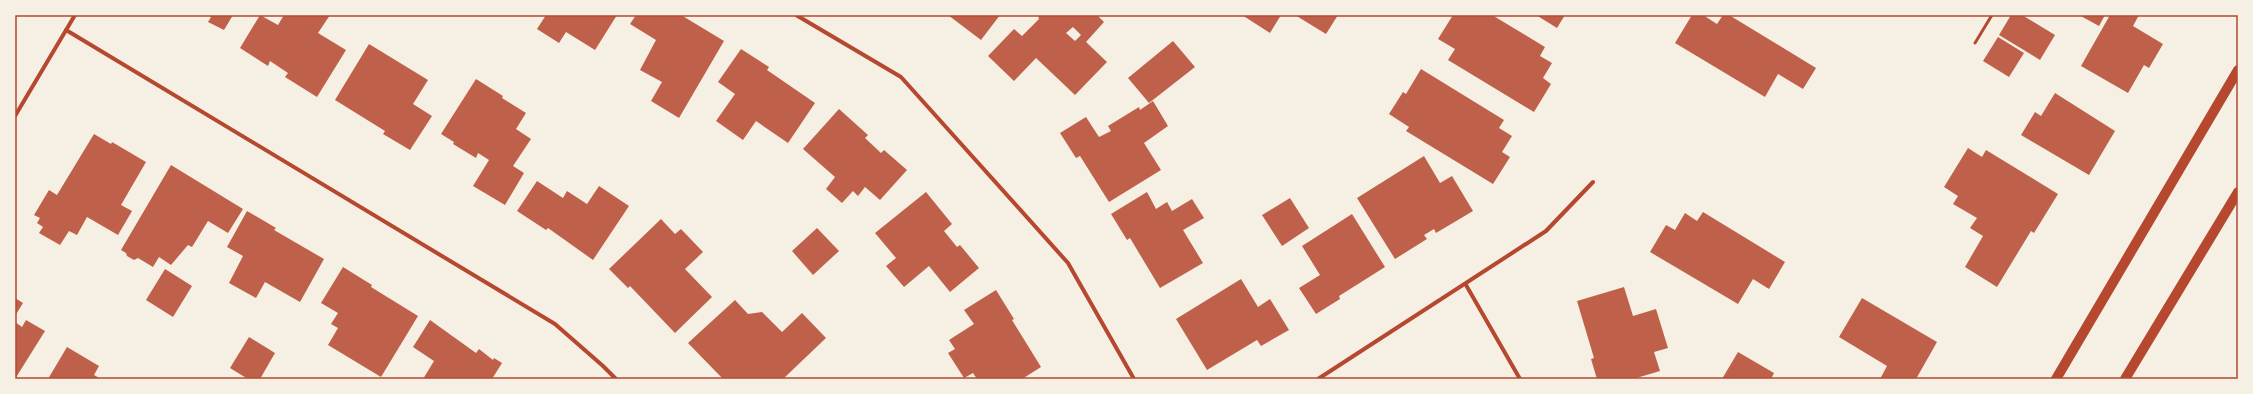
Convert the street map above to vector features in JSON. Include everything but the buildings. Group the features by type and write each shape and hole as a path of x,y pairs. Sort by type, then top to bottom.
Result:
{"main road":[{"path":"2056,379 2238,70"},
{"path":"2125,379 2238,192"}],"street":[{"path":"15,116 75,15"},
{"path":"796,15 901,76 1068,263 1134,379"},
{"path":"66,30 555,324 616,379"},
{"path":"1318,379 1466,285 1546,231 1592,182"},
{"path":"1466,285 1520,379"}],"lane":[{"path":"1975,43 1992,15"}]}
